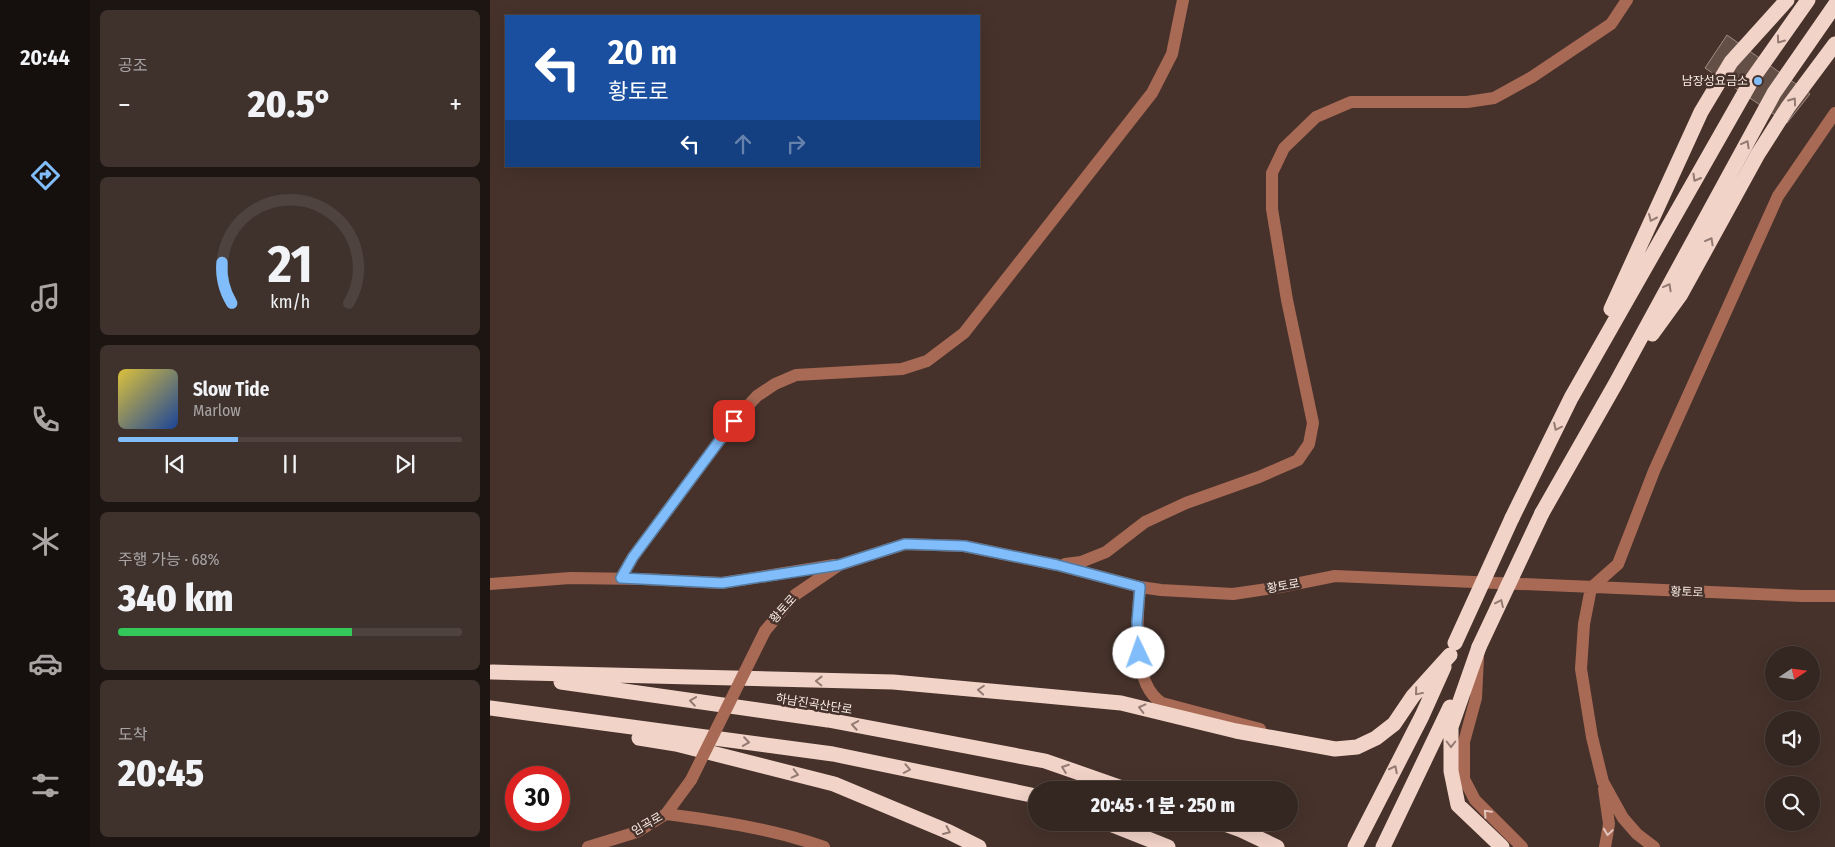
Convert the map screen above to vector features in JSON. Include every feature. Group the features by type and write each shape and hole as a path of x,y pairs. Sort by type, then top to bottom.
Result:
{"highway":[{"path":"1355,847 1422,716 1512,518 1571,398 1701,112 1731,62 1787,0"},
{"path":"1571,398 1753,78 1808,0"},
{"path":"1383,847 1542,513 1616,384 1774,93 1835,5"},
{"path":"1616,384 1681,294 1758,154 1788,107 1835,44"},
{"path":"1479,647 1451,727 1451,771 1458,806 1502,847"},
{"path":"491,672 903,683 1120,703 1236,731 1335,749 1357,747 1376,738 1394,724 1413,696 1452,649"},
{"name":"하남진곡산단로","path":"491,672 857,726 1045,760 1103,781"},
{"path":"490,708 833,754 1028,794"},
{"path":"490,712 676,744 834,784 949,832 979,847"},
{"path":"1128,831 1168,847"},
{"path":"1243,831 1277,847"}],"street":[{"path":"621,578 633,557 734,421 757,396 775,384 796,375 902,369 927,361 964,333 1152,93 1172,54 1183,0"},
{"path":"1057,565 1081,562 1106,552 1145,522 1186,503 1259,477 1298,460 1309,444 1313,423 1287,300 1272,209 1272,172 1284,148 1316,117 1351,102 1467,102 1494,98 1532,77 1611,24 1626,0"},
{"path":"1605,847 1609,824 1603,782 1592,737 1580,669 1584,624 1591,588 1618,564 1654,471 1778,196 1835,113"},
{"name":"황토로","path":"691,780 765,631 795,595 839,565 905,544 964,546 1057,565 1140,587 1161,590 1233,594 1335,576 1437,579 1591,588 1835,596"},
{"path":"490,584 570,578 621,578 722,583 839,565"},
{"path":"1140,587 1137,622 1139,653 1145,681 1153,698 1162,703 1335,749"},
{"path":"1479,647 1476,698 1464,742 1464,779 1475,800 1522,847"},
{"name":"임곡로","path":"588,847 637,832 666,814 691,780"},
{"path":"1603,782 1623,818 1637,834 1654,847"},
{"path":"666,814 725,822 803,839 824,847"}],"building":[{"name":"남장성요금소","path":"1727,35 1810,94 1787,123 1705,68"}],"place":[{"name":"남장성요금소","path":"1758,81"}],"route":[{"path":"734,421 633,557 621,578 722,583 839,565 905,544 964,546 1057,565 1140,587 1137,622 1139,653"}]}
